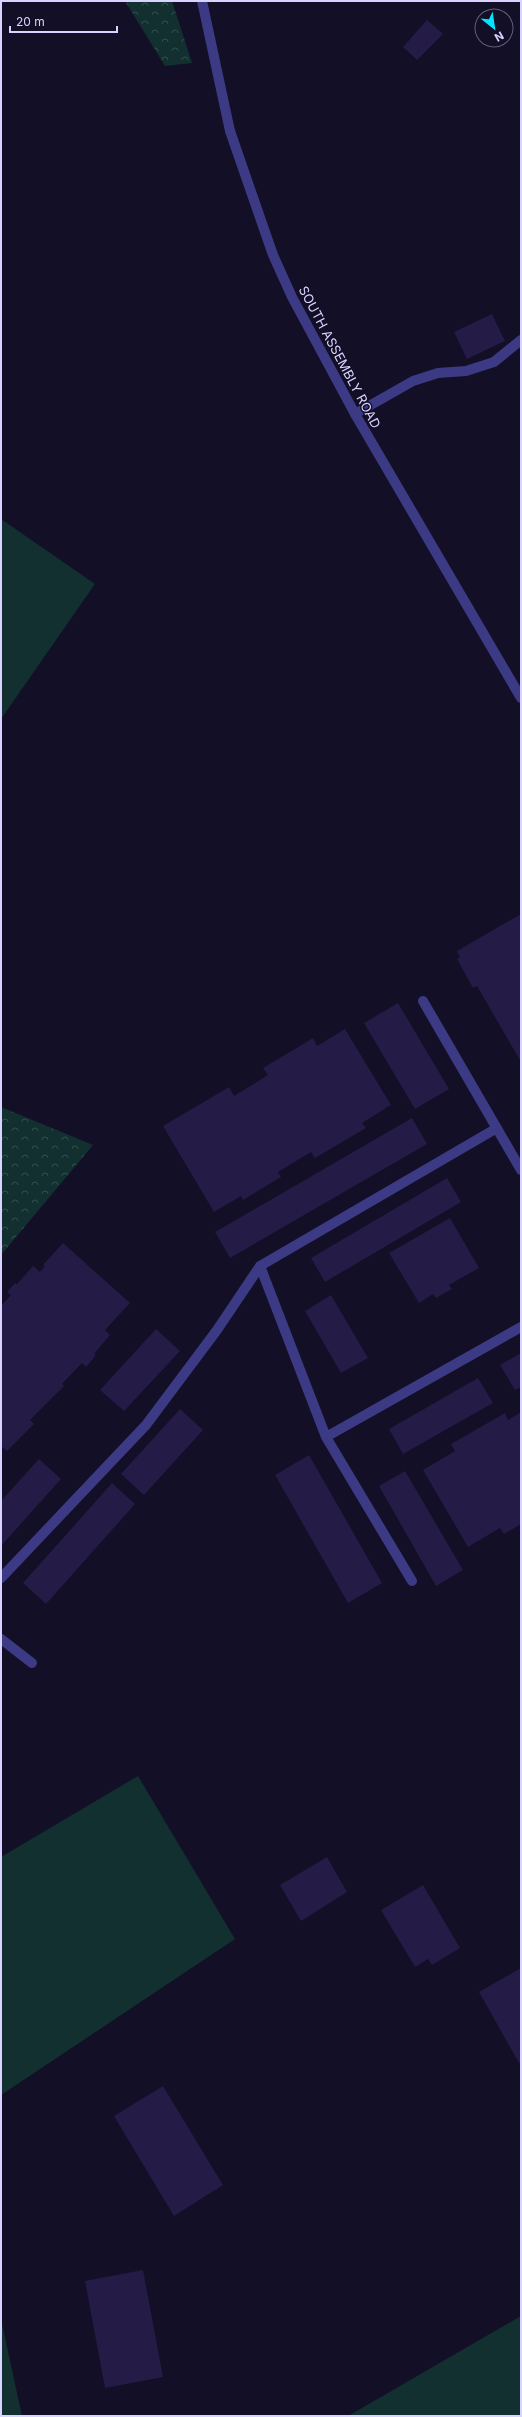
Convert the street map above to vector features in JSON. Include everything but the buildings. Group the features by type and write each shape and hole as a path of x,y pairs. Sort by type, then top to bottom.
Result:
{"street":[{"name":"SOUTH ASSEMBLY ROAD","path":"202,1 230,131 273,255 292,297 354,414 521,698"},
{"path":"354,414 413,381 438,373 466,371 494,362 521,340"},
{"path":"423,1001 521,1170"},
{"path":"1,1578 146,1425 217,1330 260,1266 497,1128"},
{"path":"260,1266 326,1437 412,1581"},
{"path":"326,1437 521,1327"},
{"path":"1,1639 32,1663"}],"green space":[{"path":"125,1 172,1 192,63 165,66"},
{"path":"1,519 95,584 1,719"},
{"path":"1,1107 93,1145 1,1255"},
{"path":"138,1776 235,1939 1,2095 1,1857"},
{"path":"521,2316 521,2416 348,2416"},
{"path":"1,2319 22,2416 1,2416"}]}
